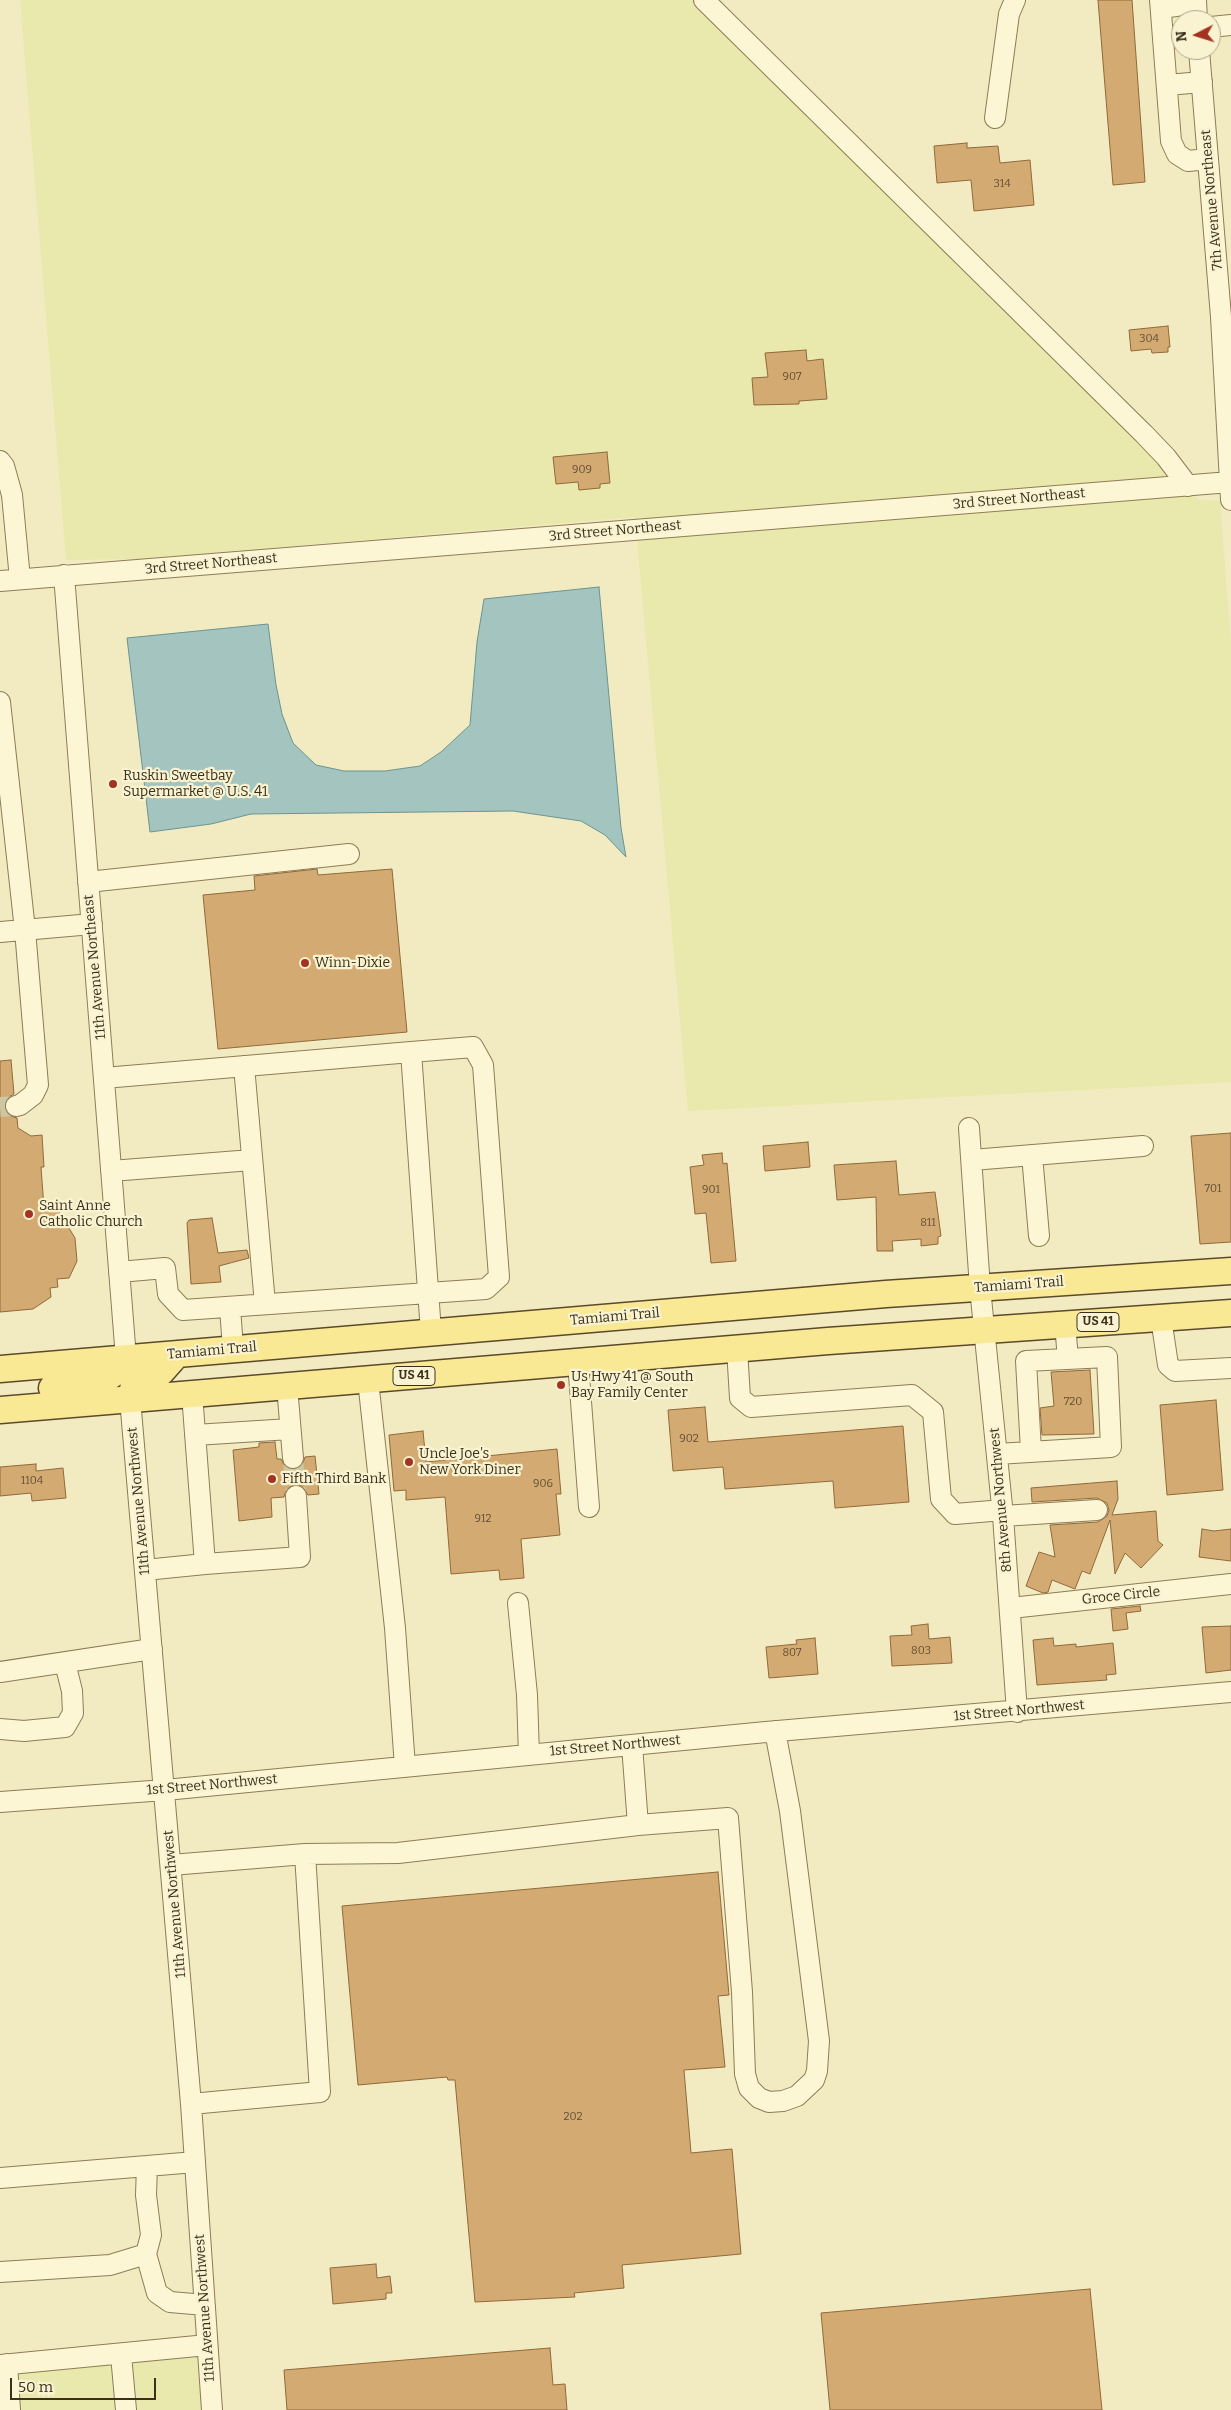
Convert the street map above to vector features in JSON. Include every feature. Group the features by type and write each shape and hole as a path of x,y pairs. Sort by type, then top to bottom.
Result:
{"main road":[{"name":"Tamiami Trail","path":"0,1369 980,1288 1231,1271"},
{"name":"US 41","path":"12,1409 984,1329 1231,1313"},
{"path":"130,1399 134,1386 140,1380 161,1372 177,1354"},
{"path":"12,1409 48,1388 101,1382 116,1372 126,1358"}],"street":[{"path":"704,0 1144,434 1166,457 1188,486"},
{"path":"995,118 1009,14 1015,0"},
{"path":"1196,8 1161,4 1171,141 1178,154 1188,161 1208,159"},
{"name":"7th Avenue Northeast","path":"1201,60 1221,317 1230,491"},
{"path":"1167,84 1202,82"},
{"path":"0,461 12,496 20,579"},
{"name":"3rd Street Northeast","path":"0,581 1188,486 1230,491"},
{"name":"11th Avenue Northeast","path":"64,575 126,1358"},
{"path":"0,702 9,867 25,930 38,1086 33,1095 16,1106"},
{"path":"88,882 349,854"},
{"path":"0,932 92,924"},
{"path":"104,1078 473,1047 483,1065 499,1277 486,1289 183,1310 168,1294 165,1268 119,1272"},
{"path":"411,1052 431,1332"},
{"path":"244,1066 265,1304"},
{"name":"8th Avenue Northwest","path":"970,1128 980,1288 1003,1513 1017,1712"},
{"path":"972,1160 1143,1146"},
{"path":"1032,1155 1039,1236"},
{"path":"111,1172 252,1160"},
{"path":"230,1307 233,1349"},
{"path":"1161,1318 1168,1365 1175,1371 1231,1368"},
{"path":"1066,1324 1068,1359"},
{"path":"737,1349 740,1398 751,1407 912,1395 933,1412 941,1500 955,1514 1097,1510"},
{"path":"997,1454 1111,1447 1107,1357 1026,1361 1031,1451"},
{"path":"578,1362 588,1507"},
{"path":"368,1380 395,1628 405,1767"},
{"path":"287,1386 293,1458"},
{"path":"192,1394 205,1564"},
{"name":"11th Avenue Northwest","path":"130,1399 191,2104 212,2410"},
{"path":"195,1435 290,1429"},
{"path":"146,1570 300,1557 296,1496"},
{"name":"Groce Circle","path":"1011,1608 1231,1584"},
{"path":"518,1603 530,1755"},
{"path":"0,1672 152,1648"},
{"path":"0,1729 24,1731 65,1726 73,1713 72,1691 65,1663"},
{"name":"1st Street Northwest","path":"0,1802 165,1790 775,1731 1017,1712 1231,1692"},
{"path":"171,1864 305,1854 398,1852 638,1825 728,1818 742,1992 745,2074 749,2088 759,2098 769,2102 797,2096 814,2080 817,2071 819,2041 790,1811 775,1731"},
{"path":"632,1745 638,1825"},
{"path":"191,2104 320,2092 305,1854"},
{"path":"0,2178 195,2162"},
{"path":"147,2166 146,2195 150,2234 146,2254 157,2293 170,2302 205,2304"},
{"path":"0,2272 110,2265 146,2254"},
{"path":"10,2410 3,2364 208,2346"},
{"path":"121,2354 126,2410"}],"shaded area":[{"path":"20,0 707,0 1175,476 635,520 634,517 139,559 66,560"},
{"path":"1194,495 1198,500 1220,501 1231,642 1231,1082 688,1111 637,540"},
{"path":"197,2357 201,2410 0,2410 0,2369"}],"water":[{"path":"599,587 621,828 626,857 605,835 581,821 513,811 251,814 211,824 150,832 127,638 268,624 282,714 293,743 316,765 344,771 385,771 420,766 441,752 470,725 477,642 484,599"}],"building":[{"path":"1098,0 1132,0 1145,182 1113,185"},
{"path":"967,143 967,148 998,146 1000,163 1030,160 1034,205 974,211 971,180 937,183 934,146"},
{"path":"1168,326 1170,347 1168,347 1168,352 1152,353 1151,349 1131,351 1129,330"},
{"path":"806,350 807,361 823,359 827,399 799,401 799,404 754,405 752,378 768,377 765,353"},
{"path":"607,452 610,483 600,484 600,488 579,490 578,482 556,484 553,457"},
{"name":"Winn-Dixie","path":"317,869 318,875 392,869 407,1032 218,1049 203,895 255,890 254,876"},
{"name":"Saint Anne Catholic Church","path":"11,1060 14,1094 7,1098 5,1109 8,1115 17,1118 18,1128 31,1136 42,1135 44,1167 41,1167 44,1208 56,1207 75,1238 77,1261 69,1278 57,1279 58,1287 50,1288 51,1297 33,1309 0,1312 0,1061"},
{"path":"1231,1133 1231,1242 1200,1244 1191,1136"},
{"path":"808,1142 810,1167 765,1171 763,1146"},
{"path":"722,1153 723,1164 727,1163 736,1261 711,1263 706,1213 695,1214 690,1167 704,1165 702,1155"},
{"path":"896,1161 899,1195 935,1192 941,1236 938,1237 938,1244 921,1246 921,1239 892,1241 893,1251 877,1251 876,1197 837,1200 834,1165"},
{"path":"212,1218 218,1253 247,1250 249,1258 219,1266 221,1282 191,1284 187,1223 189,1220"},
{"path":"1090,1370 1094,1434 1042,1435 1040,1408 1054,1406 1051,1372"},
{"path":"1216,1400 1223,1490 1167,1495 1160,1405"},
{"path":"705,1407 708,1442 903,1426 909,1502 835,1508 833,1481 725,1489 723,1467 673,1471 668,1410"},
{"path":"423,1431 426,1462 557,1449 561,1494 556,1494 560,1535 521,1539 524,1578 500,1580 499,1570 451,1574 445,1497 406,1500 406,1490 394,1491 389,1435"},
{"name":"Fifth Third Bank","path":"275,1442 277,1459 281,1459 288,1469 299,1468 305,1457 315,1456 319,1494 308,1495 302,1486 295,1484 286,1490 284,1497 271,1498 272,1517 239,1521 233,1450 259,1447 259,1443"},
{"path":"36,1464 36,1471 63,1468 66,1498 32,1501 31,1493 0,1496 0,1467"},
{"path":"1117,1481 1118,1499 1112,1515 1156,1511 1158,1541 1163,1545 1141,1568 1125,1553 1115,1574 1110,1520 1090,1574 1082,1571 1075,1589 1052,1580 1048,1592 1043,1593 1026,1586 1039,1552 1055,1557 1050,1525 1098,1522 1107,1516 1109,1510 1107,1503 1097,1498 1032,1502 1031,1488"},
{"path":"1202,1529 1214,1531 1231,1529 1231,1561 1199,1557"},
{"path":"1140,1606 1141,1611 1126,1613 1128,1629 1113,1631 1111,1609"},
{"path":"928,1624 929,1639 950,1637 952,1663 892,1666 890,1636 912,1635 911,1626"},
{"path":"1231,1626 1231,1670 1206,1673 1202,1627"},
{"path":"815,1638 818,1674 769,1678 766,1647 797,1644 796,1640"},
{"path":"1053,1638 1054,1646 1076,1644 1076,1647 1113,1643 1116,1674 1106,1675 1107,1680 1037,1685 1033,1640"},
{"path":"718,1872 729,1995 718,1996 725,2067 684,2070 691,2153 732,2149 741,2254 622,2265 624,2288 574,2293 575,2297 475,2302 455,2080 448,2080 447,2077 358,2085 342,1906"},
{"path":"376,2264 377,2278 390,2276 392,2293 386,2293 386,2299 333,2304 330,2268"},
{"path":"1090,2289 1102,2410 830,2410 821,2313"},
{"path":"550,2348 553,2385 565,2384 567,2410 287,2410 284,2370"}],"tunnel":[{"path":"0,1107 16,1106"},
{"path":"293,1458 296,1496"}],"place":[{"name":"Ruskin Sweetbay Supermarket @ U.S. 41","path":"113,784"},
{"name":"Winn-Dixie","path":"305,963"},
{"name":"Saint Anne Catholic Church","path":"29,1214"},
{"name":"Us Hwy 41 @ South Bay Family Center","path":"561,1385"},
{"name":"Uncle Joe's New York Diner","path":"409,1462"},
{"name":"Fifth Third Bank","path":"272,1479"}]}
